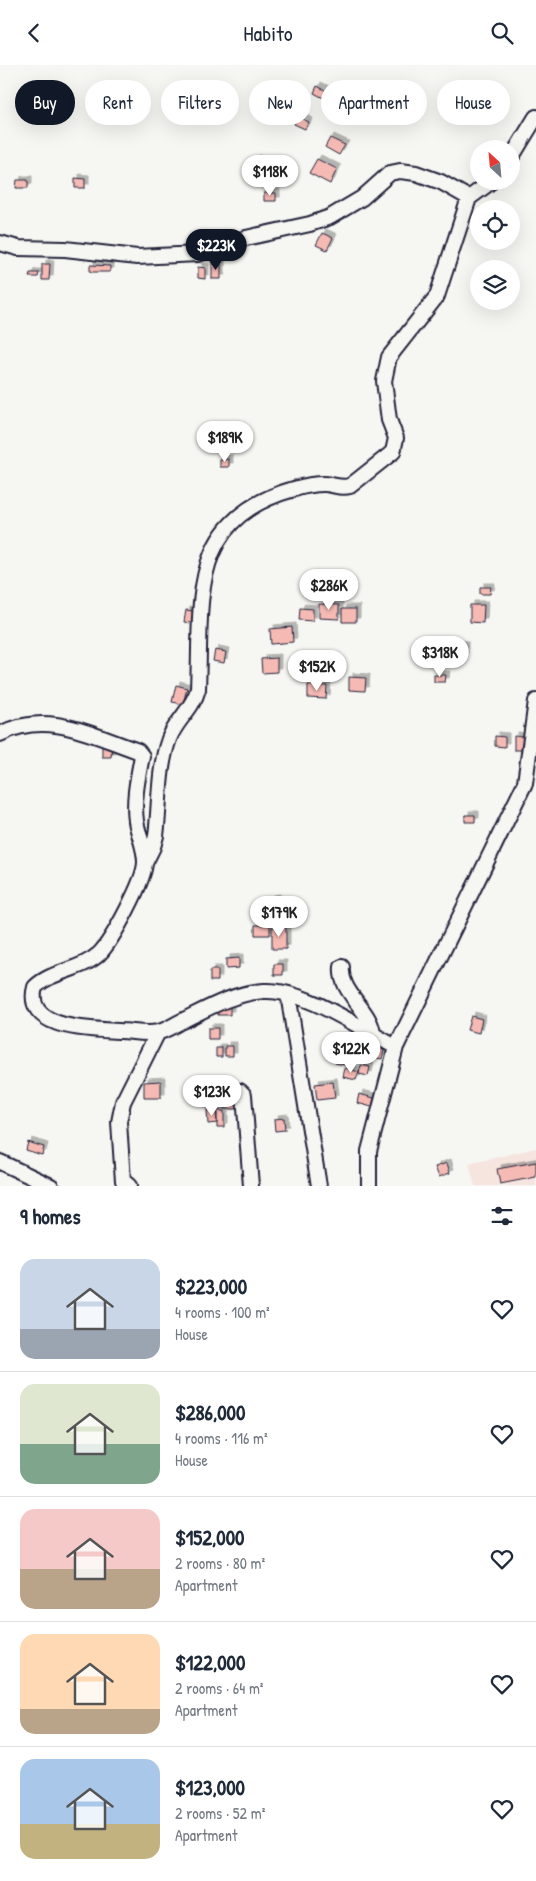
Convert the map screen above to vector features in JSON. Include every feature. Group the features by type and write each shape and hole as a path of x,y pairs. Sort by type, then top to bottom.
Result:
{"street":[{"path":"520,143 536,117"},
{"path":"0,243 18,248 65,249 137,257 198,254 246,238 310,224 330,217 362,198 390,173 400,171 416,173 441,183 469,199"},
{"path":"396,1047 314,1002 288,994 265,991 224,1000 158,1033 88,1029 54,1023 44,1017 34,1001 35,987 43,980 80,967 101,952 123,919 156,835 164,756 170,737 195,701 198,689 202,595 206,565 224,529 240,512 269,498 305,486 326,484 343,488 350,486 393,453 396,438 389,420 384,381 389,357 438,296 469,199 480,190"},
{"path":"369,1186 369,1151 396,1047 525,783 536,701"},
{"path":"0,733 28,723 43,722 62,725 140,752 142,756 135,803 136,821 145,863"},
{"path":"342,967 343,979 370,1022 373,1035"},
{"path":"288,994 320,1186"},
{"path":"129,1186 123,1181 119,1122 124,1102 158,1033"},
{"path":"206,1093 240,1091 244,1095 251,1186"},
{"path":"0,1162 51,1186"}],"shaded area":[{"path":"536,1148 536,1186 475,1186 469,1164"}],"building":[{"path":"317,86 321,88 321,97 314,93"},
{"path":"296,125 307,125 305,129"},
{"path":"330,138 345,145 339,155 325,147"},
{"path":"255,159 266,164 263,170 252,164"},
{"path":"317,159 337,169 330,184 309,173"},
{"path":"75,178 85,179 85,188 75,188"},
{"path":"17,180 28,180 28,188 16,188"},
{"path":"264,193 276,193 276,201 264,201"},
{"path":"322,233 333,238 327,250 316,245"},
{"path":"42,264 50,264 49,280 42,280"},
{"path":"212,264 221,264 221,279 212,279"},
{"path":"90,265 110,266 110,272 90,272"},
{"path":"198,267 205,268 205,279 198,278"},
{"path":"30,273 39,273 38,277 29,277"},
{"path":"229,459 229,467 220,467 220,460"},
{"path":"480,587 491,587 490,594 480,594"},
{"path":"319,604 339,605 339,619 319,618"},
{"path":"470,605 484,605 483,623 470,622"},
{"path":"300,608 313,609 313,621 299,620"},
{"path":"342,609 356,609 356,622 342,622"},
{"path":"186,610 199,612 197,624 184,622"},
{"path":"292,627 293,642 271,644 270,629"},
{"path":"453,644 464,645 464,657 452,657"},
{"path":"215,650 226,652 224,663 213,661"},
{"path":"277,658 277,672 262,673 261,659"},
{"path":"434,675 446,675 445,682 434,682"},
{"path":"349,677 366,678 365,691 349,690"},
{"path":"176,685 187,688 183,704 172,702"},
{"path":"308,685 327,686 326,699 308,698"},
{"path":"495,736 505,737 505,747 495,746"},
{"path":"514,736 523,737 522,750 514,750"},
{"path":"102,745 112,745 111,757 102,757"},
{"path":"465,815 475,815 475,822 465,822"},
{"path":"276,898 276,915 269,915 269,899"},
{"path":"281,905 290,905 290,923 281,923"},
{"path":"255,925 270,925 270,935 255,935"},
{"path":"272,927 286,927 286,949 272,949"},
{"path":"239,958 239,968 226,969 226,959"},
{"path":"274,964 283,964 283,975 274,975"},
{"path":"210,970 218,970 218,981 210,981"},
{"path":"217,1007 230,1007 230,1015 218,1015"},
{"path":"471,1016 482,1019 479,1033 467,1030"},
{"path":"208,1028 218,1028 218,1039 208,1039"},
{"path":"225,1046 233,1046 233,1056 225,1056"},
{"path":"365,1046 384,1050 382,1059 363,1055"},
{"path":"216,1048 222,1048 222,1057 216,1057"},
{"path":"339,1050 352,1054 349,1066 335,1063"},
{"path":"361,1065 370,1067 368,1076 359,1074"},
{"path":"345,1068 359,1072 356,1080 343,1077"},
{"path":"161,1081 161,1098 144,1098 144,1082"},
{"path":"333,1082 335,1098 317,1100 315,1084"},
{"path":"206,1094 213,1094 213,1108 206,1108"},
{"path":"359,1094 374,1098 372,1107 357,1103"},
{"path":"224,1096 238,1096 238,1109 224,1109"},
{"path":"207,1110 216,1110 217,1123 208,1124"},
{"path":"217,1111 224,1111 224,1127 217,1127"},
{"path":"284,1118 285,1130 275,1131 274,1119"},
{"path":"28,1142 44,1147 42,1155 26,1150"},
{"path":"536,1162 536,1177 500,1184 497,1169"},
{"path":"447,1163 450,1173 439,1177 435,1167"}]}
